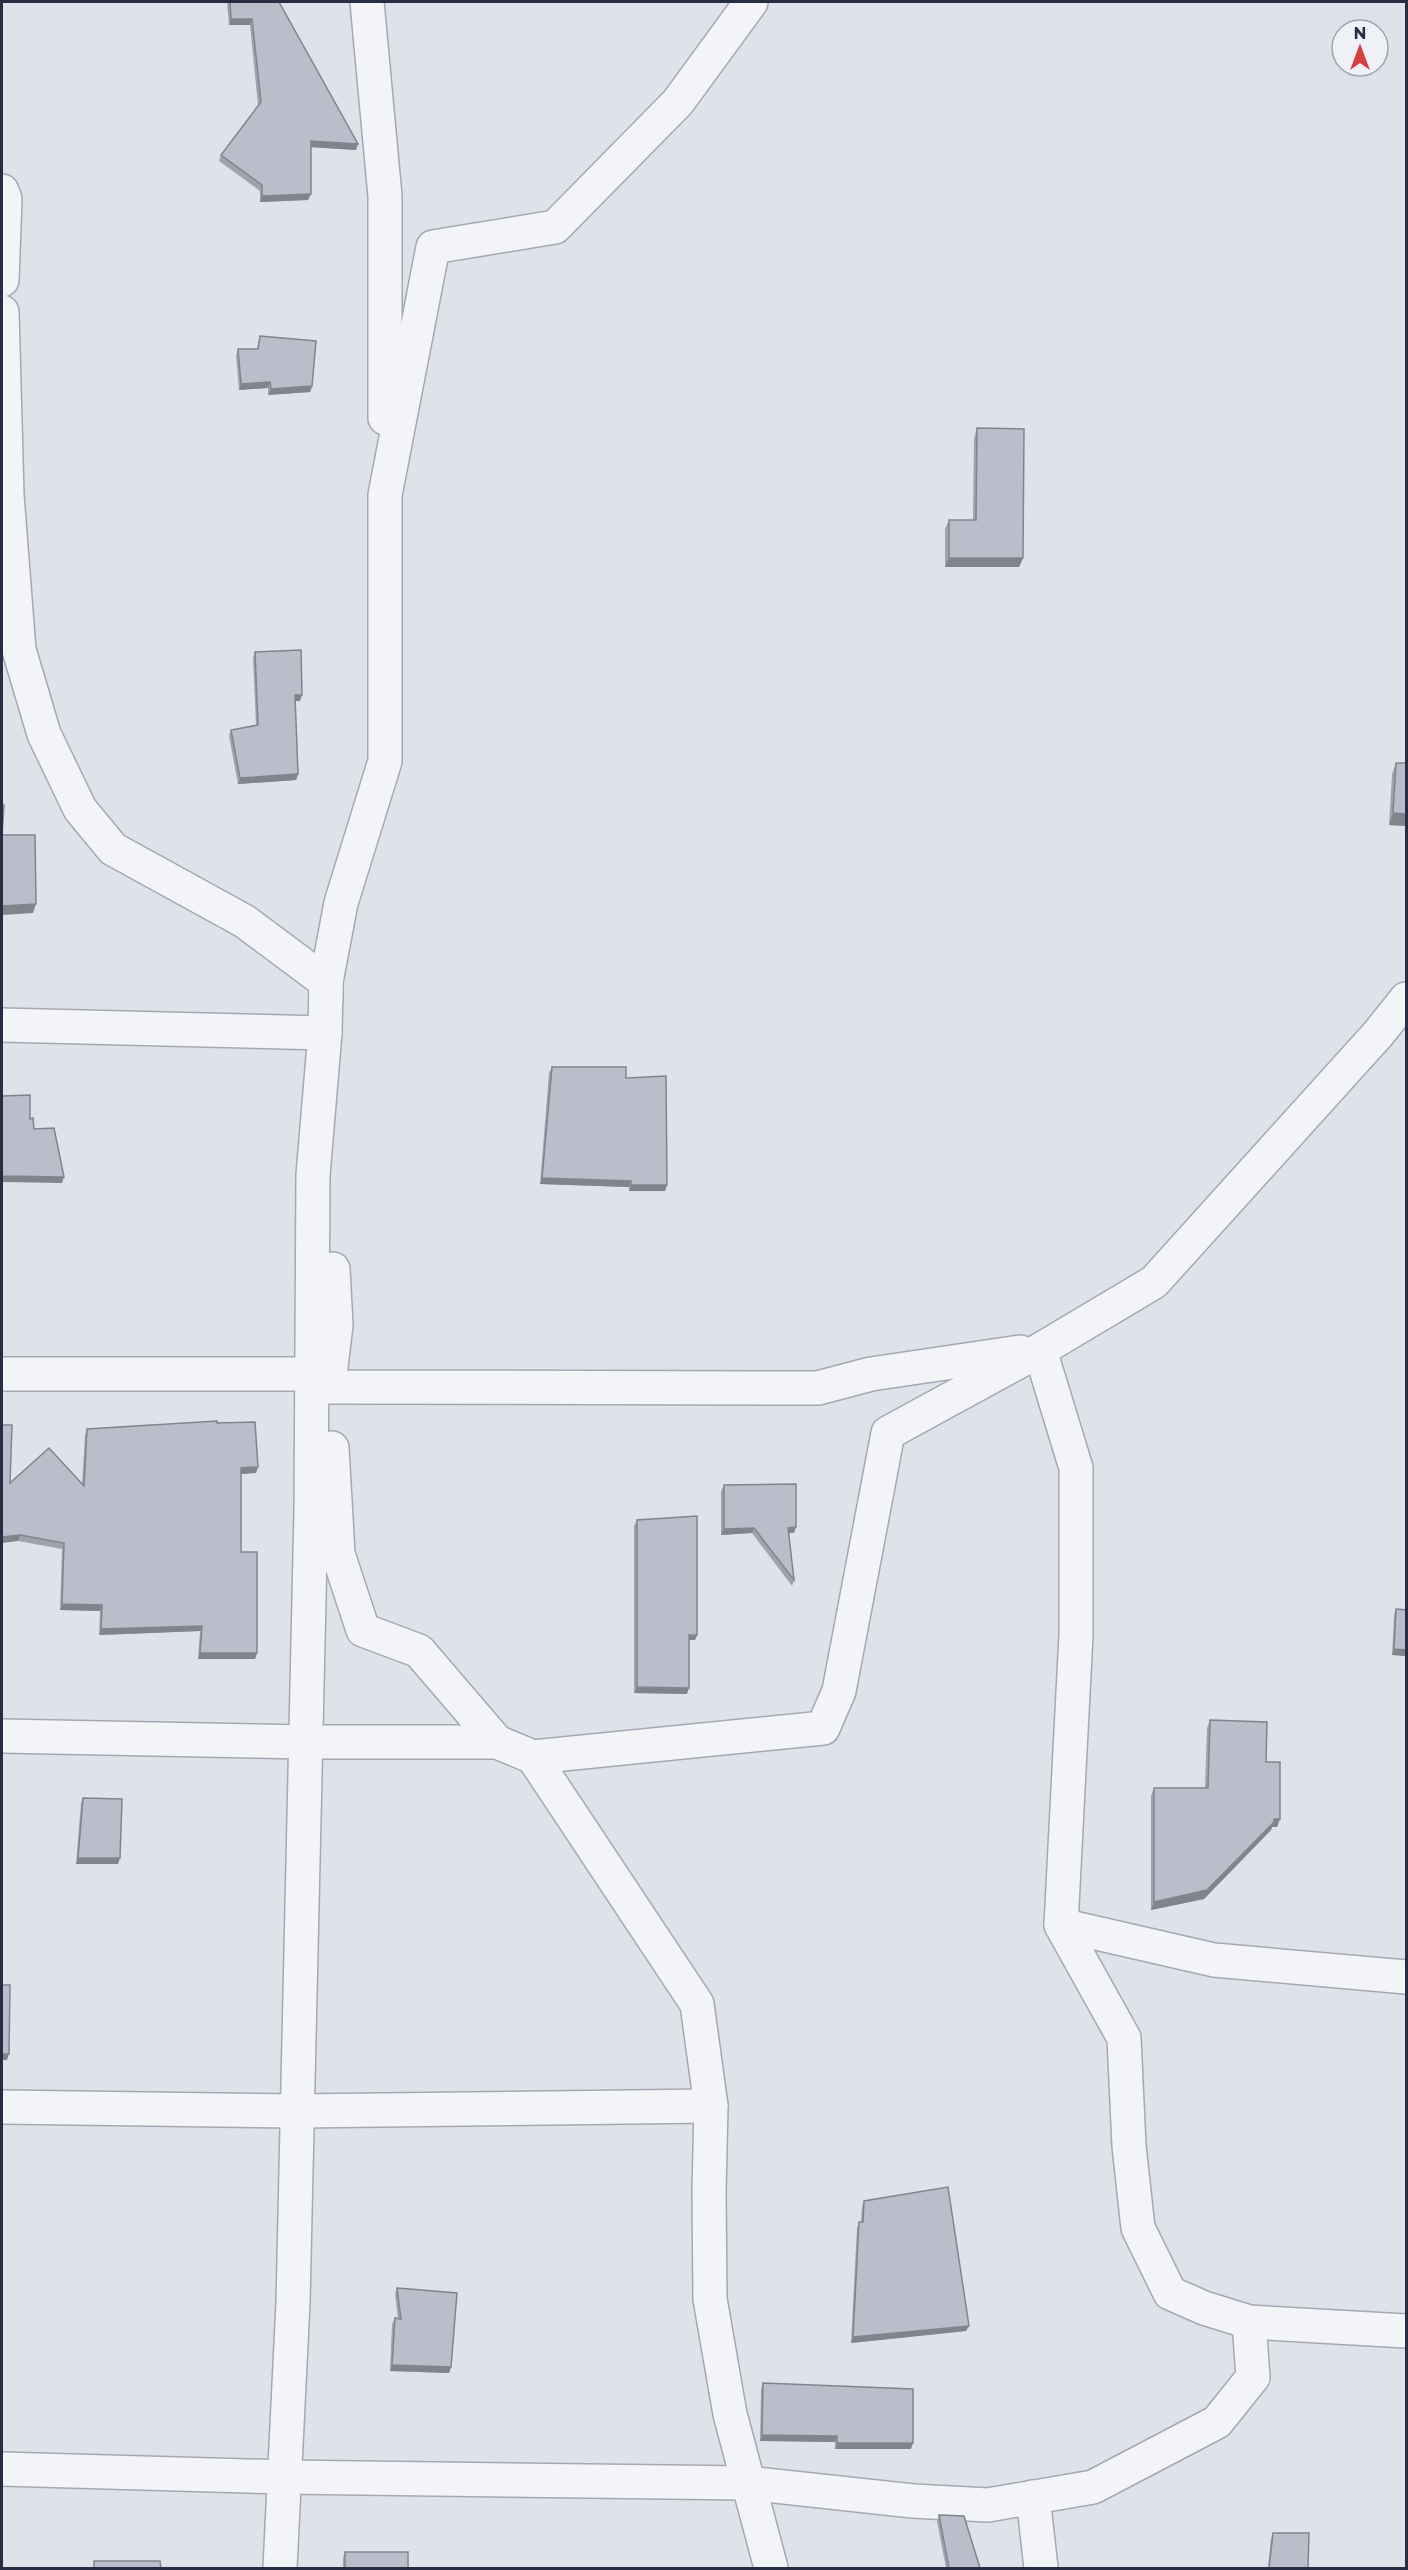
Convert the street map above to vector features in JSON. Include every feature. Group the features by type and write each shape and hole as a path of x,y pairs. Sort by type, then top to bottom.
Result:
{"street":[{"path":"367,2 385,196 385,761 340,903 326,982 325,1033 314,1175 321,1381 338,1554 363,1630 419,1651 498,1743"},
{"path":"385,495 433,247 555,227 678,102 750,2"},
{"path":"2,191 4,198 2,280"},
{"path":"2,312 7,495 19,651 44,734 64,777 80,809 113,849 244,921 326,982"},
{"path":"280,2568 293,2303 306,1743 321,1381 336,1325 326,982"},
{"path":"2,1736 306,1743 498,1743 533,1757 823,1728 839,1691 888,1433 1040,1350 1154,1282 1407,999"},
{"path":"2,1025 325,1033"},
{"path":"2,1374 818,1388 871,1374 1040,1350"},
{"path":"1040,1350 1076,1468 1076,1635 1061,1925 1124,2038 1129,2146 1138,2228 1170,2293 1204,2308 1249,2322 1407,2331"},
{"path":"533,1757 697,2004 711,2106 710,2300 730,2414 771,2568"},
{"path":"1061,1925 1214,1960 1407,1977"},
{"path":"2,2108 297,2111 711,2106"},
{"path":"2,2469 285,2477 747,2483 913,2501 988,2505 1093,2487 1216,2422 1253,2378 1249,2322"},
{"path":"1032,2497 1041,2568"}],"building":[{"path":"230,2 279,2 358,144 311,141 311,194 262,196 262,185 221,155 261,102 252,19 231,19"},
{"path":"260,336 316,341 312,386 271,389 270,382 241,384 238,349 258,349"},
{"path":"977,428 1024,429 1023,558 949,558 949,520 976,520"},
{"path":"301,650 302,695 295,695 298,774 240,778 231,730 258,725 255,652"},
{"path":"1396,763 1407,763 1407,814 1393,813"},
{"path":"2,805 4,805 2,835"},
{"path":"2,835 35,835 36,904 2,906"},
{"path":"552,1067 626,1067 626,1078 666,1076 667,1185 631,1185 631,1181 542,1178"},
{"path":"30,1095 30,1119 33,1118 34,1129 54,1128 64,1177 2,1176 2,1096"},
{"path":"217,1421 217,1423 255,1422 258,1467 241,1468 241,1552 257,1552 257,1653 200,1653 202,1626 101,1629 102,1605 62,1604 64,1543 20,1535 2,1537 2,1425 12,1425 10,1483 49,1448 84,1486 87,1429"},
{"path":"796,1484 796,1527 788,1528 794,1580 754,1528 724,1529 724,1485"},
{"path":"697,1516 697,1635 689,1635 689,1688 637,1687 637,1520"},
{"path":"1396,1609 1407,1610 1407,1650 1394,1649"},
{"path":"1210,1720 1267,1722 1266,1762 1280,1762 1280,1819 1274,1819 1274,1822 1207,1890 1154,1902 1154,1788 1208,1788"},
{"path":"83,1798 122,1799 120,1858 78,1858"},
{"path":"2,1985 10,1985 9,2054 2,2054"},
{"path":"948,2187 969,2326 853,2337 859,2222 863,2222 864,2201"},
{"path":"397,2288 457,2293 451,2367 392,2365 395,2318 401,2319"},
{"path":"763,2383 913,2389 913,2443 837,2443 837,2436 762,2435"},
{"path":"939,2515 964,2516 980,2568 949,2568"},
{"path":"1273,2533 1309,2533 1308,2568 1269,2568"},
{"path":"345,2552 408,2552 408,2568 345,2568"},
{"path":"94,2561 160,2561 161,2568 94,2568"}]}
